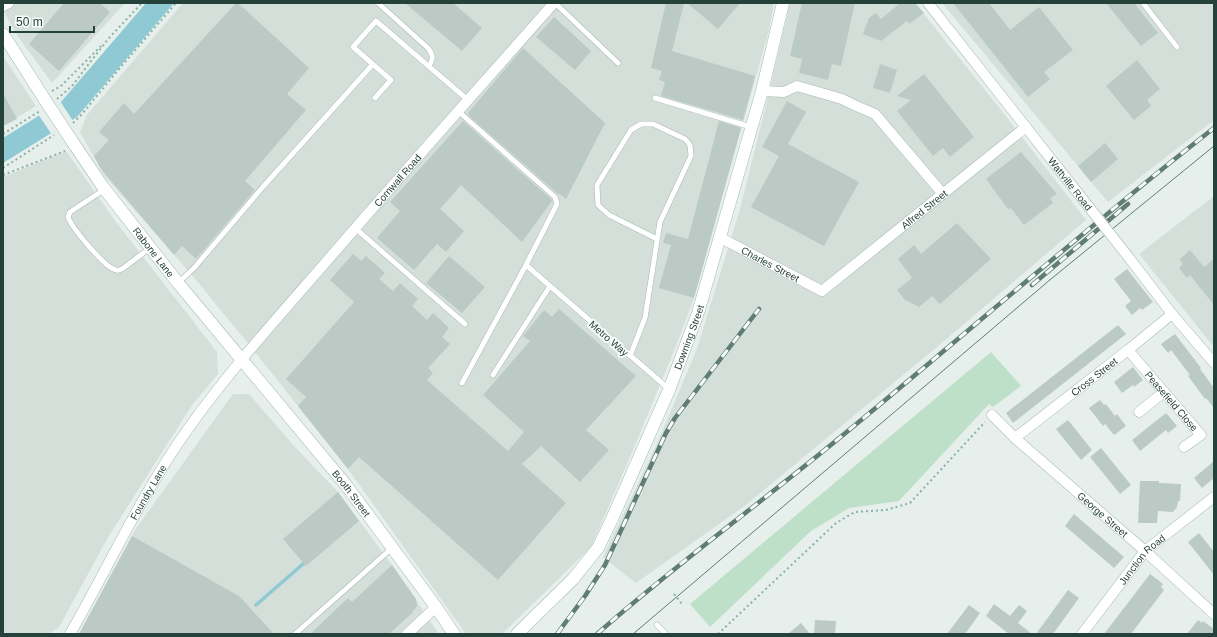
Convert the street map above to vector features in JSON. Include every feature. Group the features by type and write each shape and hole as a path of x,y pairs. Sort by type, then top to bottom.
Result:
{"main road":[{"name":"Downing Street","path":"517,634 573,579 598,548 612,519 637,452 669,390 698,313 762,91 783,3"},
{"path":"3,34 45,102"},
{"name":"Rabone Lane","path":"45,102 105,189 178,283 242,359"},
{"name":"Booth Street","path":"242,359 346,485 436,607 454,634"}],"street":[{"path":"3,6 9,3"},
{"name":"Cornwall Road","path":"242,359 355,228 555,3"},
{"name":"Wattville Road","path":"928,3 1172,314 1214,363"},
{"path":"762,91 784,92 797,86 842,98 854,105 876,114 943,194"},
{"name":"Alfred Street","path":"822,291 1026,126"},
{"name":"Charles Street","path":"719,237 822,291"},
{"name":"Cross Street","path":"1015,438 1172,314"},
{"name":"Peasefield Close","path":"1128,350 1201,436 1184,447"},
{"name":"Foundry Lane","path":"70,634 96,589 139,506 161,470 188,429 242,359"},
{"path":"1139,412 1164,392"},
{"name":"George Street","path":"992,415 1015,438 1145,551 1214,614"},
{"name":"Junction Road","path":"1082,634 1145,551 1214,497"},
{"path":"407,634 436,607"}],"lane":[{"path":"378,3 428,48 433,58 429,66"},
{"path":"555,3 618,63"},
{"path":"1143,3 1177,47"},
{"path":"375,98 391,80 353,47 376,21 468,100"},
{"path":"178,283 194,268 262,188 373,64"},
{"path":"655,98 751,127"},
{"path":"458,111 555,197 557,204 526,265 462,383"},
{"path":"630,356 645,318 656,239 660,222 691,156 690,145 685,139 653,124 641,124 631,130 597,184 598,204 609,215 656,239"},
{"path":"105,189 70,212 68,217 86,244 114,270 122,270 151,248"},
{"path":"355,228 465,324"},
{"name":"Metro Way","path":"526,265 669,390"},
{"path":"493,375 550,286"},
{"path":"295,634 392,548"},
{"path":"657,625 666,634"}],"path":[{"path":"45,102 142,3"},
{"path":"71,124 82,114 176,3"},
{"path":"3,134 45,102 72,86 108,39"},
{"path":"3,168 57,133"},
{"path":"3,175 74,144"},
{"path":"718,634 836,523 855,512 886,510 910,504 992,415"},
{"path":"674,594 682,604"}],"shaded area":[{"path":"3,3 125,3 52,83 19,38 3,10"},
{"path":"183,3 774,3 769,30 694,298 636,443 591,547 502,634 466,634 348,469 192,275 104,175 80,132 87,115"},
{"path":"790,3 915,3 1001,110 1086,220 937,347 747,504 636,583 603,557 656,446 697,349 740,209"},
{"path":"942,3 1214,3 1214,120 1108,202"},
{"path":"3,56 36,106 3,126"},
{"path":"66,151 116,222 217,352 218,374 192,405 107,539 59,627 49,634 3,634 3,177"},
{"path":"1214,196 1214,347 1139,254"},
{"path":"233,394 249,394 294,446 338,492 392,565 439,634 79,634 137,527"}],"green space":[{"path":"991,352 1021,386 993,407 989,404 899,501 849,508 811,531 710,627 690,604"}],"water":[{"path":"146,3 174,3 77,117 3,163 3,138 61,102"}],"pier":[{"path":"60,101 73,121 52,135 38,114"}],"building":[{"path":"64,3 100,3 110,12 59,71 29,44"},
{"path":"236,3 238,3 309,68 287,94 306,110 245,181 255,190 196,259 182,246 174,255 101,169 94,156 109,140 99,132 124,103 134,114"},
{"path":"405,3 453,3 482,28 462,51"},
{"path":"666,3 684,3 672,51 755,76 743,120 661,96 665,82 659,80 662,71 651,68"},
{"path":"687,3 740,3 718,29"},
{"path":"802,3 855,3 841,66 832,64 828,80 799,73 802,59 790,56"},
{"path":"900,3 915,3 924,13 909,24 907,21 881,41 863,34 869,18 876,13 881,19"},
{"path":"953,3 989,3 1010,30 1039,7 1073,50 1044,72 1050,79 1028,97"},
{"path":"1106,3 1134,3 1158,33 1141,46"},
{"path":"554,17 591,51 575,70 536,37"},
{"path":"523,48 605,123 566,199 558,194 468,115 468,113"},
{"path":"1137,60 1160,89 1147,100 1151,106 1134,120 1106,86"},
{"path":"880,64 897,70 890,93 873,88"},
{"path":"924,74 974,137 950,157 943,148 933,156 897,111 911,100 897,96"},
{"path":"3,93 17,119 3,126"},
{"path":"787,101 806,112 788,144 859,182 824,246 751,207 779,156 762,147"},
{"path":"463,121 552,201 522,242 461,185 440,209 464,231 446,252 437,244 414,270 377,238 400,211 390,202"},
{"path":"719,121 741,128 694,298 659,288 671,245 663,243 666,233 688,239"},
{"path":"1105,143 1118,159 1091,182 1078,166"},
{"path":"1021,152 1057,194 1050,198 1053,203 1024,225 1011,208 1008,209 986,179"},
{"path":"957,223 991,259 940,304 932,296 919,307 905,300 897,290 912,278 898,259 914,245 921,254"},
{"path":"1190,250 1204,267 1214,259 1214,305 1190,275 1187,278 1179,268 1183,264 1180,259"},
{"path":"353,254 361,261 366,256 385,273 379,279 393,291 400,283 418,299 412,306 427,320 433,313 449,328 442,337 450,344 428,368 433,373 427,380 508,451 524,432 483,395 530,341 523,336 544,310 552,317 559,309 636,376 586,430 609,450 580,482 541,446 522,464 566,503 498,580 359,457 348,469 298,406 306,397 286,379 354,302 330,280"},
{"path":"449,256 485,287 462,313 426,283"},
{"path":"1127,269 1153,302 1142,310 1140,308 1132,315 1125,306 1131,301 1114,279"},
{"path":"1118,325 1126,334 1013,423 1006,413"},
{"path":"1175,334 1214,388 1214,408 1206,398 1205,399 1188,376 1190,375 1171,350 1168,353 1161,344"},
{"path":"1133,367 1143,380 1134,387 1133,385 1122,393 1114,382"},
{"path":"1100,400 1104,405 1106,404 1115,416 1117,414 1126,426 1114,435 1105,424 1103,426 1089,408"},
{"path":"1166,413 1177,426 1168,433 1166,430 1140,451 1132,440"},
{"path":"1068,420 1092,450 1081,460 1056,429"},
{"path":"1101,448 1131,485 1120,494 1090,457"},
{"path":"1214,461 1214,478 1202,488 1194,478"},
{"path":"1140,481 1159,481 1159,483 1181,484 1180,501 1178,501 1177,507 1173,512 1158,511 1157,523 1138,523"},
{"path":"338,492 359,521 306,566 283,539"},
{"path":"1074,514 1124,557 1114,568 1065,526"},
{"path":"1199,533 1214,552 1214,575 1188,542"},
{"path":"132,536 239,596 274,634 79,634"},
{"path":"392,565 416,599 417,606 411,614 389,634 310,634 348,598 352,602"},
{"path":"1150,574 1163,584 1161,587 1164,590 1131,634 1104,634"},
{"path":"1068,590 1079,598 1053,634 1036,634"},
{"path":"994,604 1010,616 1019,605 1027,611 1018,623 1032,634 1009,634 986,616"},
{"path":"969,605 980,613 965,634 947,634"},
{"path":"815,620 836,621 835,634 814,634"},
{"path":"1198,620 1202,623 1203,621 1214,629 1214,634 1187,634"},
{"path":"801,623 810,634 788,634"}],"waterway":[{"path":"256,605 303,564"}],"tram line":[{"path":"633,634 1051,279 1214,146"}],"railway":[{"path":"597,634 657,583 843,435 1073,242 1214,128"},
{"path":"1032,285 1128,204"},
{"path":"557,634 585,596 605,565 666,433 675,418 759,309"}]}
